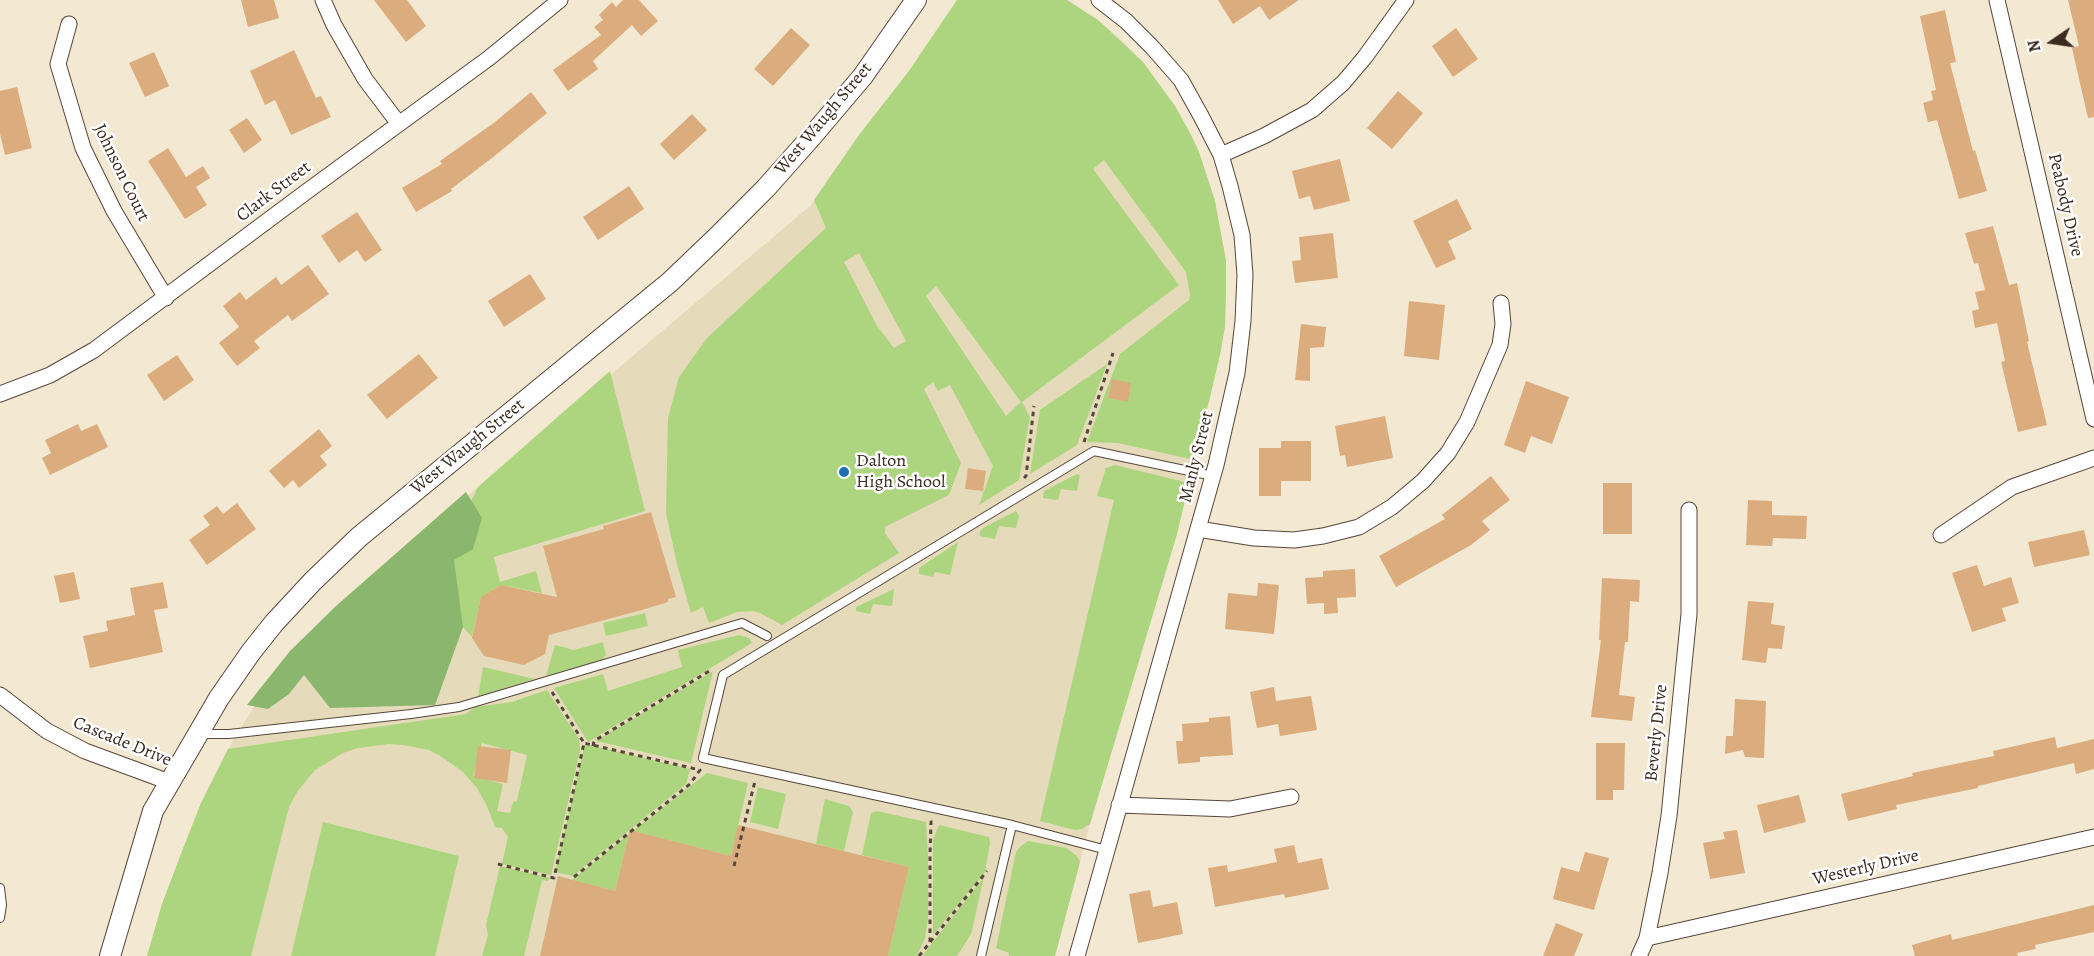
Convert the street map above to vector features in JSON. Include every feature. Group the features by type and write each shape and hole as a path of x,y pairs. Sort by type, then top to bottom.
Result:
{"street":[{"path":"323,0 364,79 399,124"},
{"name":"Clark Street","path":"0,394 50,375 94,351 489,58 560,0"},
{"name":"West Waugh Street","path":"110,956 153,811 172,783 219,698 250,652 313,581 359,537 670,282 766,188 813,135 863,76 916,0"},
{"name":"Manly Street","path":"1077,956 1213,476 1237,373 1245,275 1242,235 1221,155 1181,80 1139,34 1099,0"},
{"path":"1221,155 1264,136 1312,110 1343,83 1365,57 1406,0"},
{"name":"Peabody Drive","path":"1997,0 2094,419"},
{"name":"Johnson Court","path":"69,24 58,64 83,148 114,211 166,298"},
{"path":"1198,529 1254,538 1294,540 1359,527 1392,507 1423,482 1448,453 1467,422 1500,345 1503,324 1501,303"},
{"path":"1941,535 2012,487 2094,458"},
{"name":"Beverly Drive","path":"1639,956 1647,938 1669,816 1689,614 1689,510"},
{"name":"Cascade Drive","path":"0,695 47,731 85,751 172,783"},
{"path":"1119,805 1230,808 1291,796"},
{"name":"Westerly Drive","path":"1647,938 2094,837"}],"lane":[{"path":"1107,850 1012,825 703,758 723,675 1094,451 1213,476"},
{"path":"199,734 229,734 459,707 742,623 767,636"},
{"path":"981,956 1012,825"},
{"path":"0,889 2,905 0,918"}],"path":[{"path":"1083,444 1113,353"},
{"path":"1026,477 1034,406"},
{"path":"1017,482 1036,471"},
{"path":"593,746 594,741 713,668"},
{"path":"552,692 584,743 710,772"},
{"path":"498,864 554,878 584,743"},
{"path":"574,877 690,784 700,770"},
{"path":"734,866 755,781 748,779"},
{"path":"930,942 931,822 942,824"},
{"path":"919,956 987,872 989,863"}],"shaded area":[{"name":"Dalton High School","path":"957,0 1067,0 1098,20 1120,39 1143,62 1175,106 1190,133 1199,152 1215,201 1226,261 1225,327 1177,534 1090,824 1055,956 147,956 162,904 201,803 233,740 254,707 302,649 472,492 810,206 859,135 909,71"}],"green space":[{"path":"957,0 1067,0 1098,20 1143,62 1175,106 1199,152 1215,201 1226,261 1225,327 1195,460 1118,443 1087,442 1120,354 1189,300 1190,295 1186,272 1104,160 1093,169 1179,285 1022,402 1030,417 1019,480 979,505 993,466 950,385 938,391 933,382 924,389 961,463 949,495 885,527 885,533 899,553 782,625 753,611 737,612 709,623 703,607 691,613 666,513 668,418 679,377 707,338 826,228 814,200 859,135 909,71","holes":["859,253 906,341 894,348 877,326 844,262","936,286 1021,402 1006,416 926,296"]},
{"path":"1107,364 1077,445 1030,474 1040,410"},
{"path":"610,371 645,511 494,557 500,582 536,571 542,593 501,585 481,597 472,637 463,627 443,557 478,487"},
{"path":"1115,465 1189,483 1177,534 1090,824 1075,830 1040,821 1114,500 1097,496 1106,468"},
{"path":"1077,474 1080,475 1077,491 1061,489 1058,500 1043,498 1044,491"},
{"path":"466,492 482,518 473,549 454,560 463,627 435,705 330,708 304,675 289,694 268,709 247,705 290,651 336,606"},
{"path":"1016,511 1019,516 1016,528 999,526 995,539 980,536 983,528"},
{"path":"958,542 950,575 935,572 933,577 919,574 919,568"},
{"path":"894,589 892,606 873,604 870,614 856,611 856,607"},
{"path":"645,613 648,626 606,636 603,623"},
{"path":"739,635 749,638 752,643 588,742 554,688 603,674 608,691 682,667 678,650"},
{"path":"603,642 606,655 602,660 546,676 555,645 574,650"},
{"path":"483,667 535,679 478,697"},
{"path":"713,671 691,763 596,741"},
{"path":"547,690 579,739 580,751 551,875 502,864 508,837 502,828 495,827 477,788 463,772 442,757 429,750 403,745 389,744 358,748 343,753 315,770 297,792 289,807 251,956 147,956 162,904 184,846 201,803 228,749 466,714 475,707 512,702","holes":["482,743 527,755 517,801 513,802 510,813 497,811 503,784 473,776"]},
{"path":"585,744 690,769 686,784 573,876 555,872"},
{"path":"707,773 748,783 731,856 633,831"},
{"path":"758,787 786,794 778,829 750,822"},
{"path":"825,799 849,806 853,812 844,851 816,844"},
{"path":"877,811 926,822 928,918 925,938 917,956 888,956 909,867 862,855 871,813"},
{"path":"323,822 459,856 435,956 291,956"},
{"path":"939,825 989,837 990,843 985,872 933,935 933,840"},
{"path":"629,834 615,891 572,880"},
{"path":"1028,841 1066,848 1077,856 1080,862 1055,956 1009,956 1009,953 996,948 1016,852"},
{"path":"500,866 550,878 548,881 542,880 524,956 482,956 488,935 486,925"},
{"path":"984,877 971,934 957,956 922,956"}],"building":[{"path":"241,0 274,0 279,18 248,27"},
{"path":"374,0 407,0 426,26 406,42"},
{"path":"623,0 639,0 658,21 641,36 632,25 593,61 598,69 568,91 553,70 601,35 594,27 603,20 599,15 612,2 616,7"},
{"path":"1218,0 1299,0 1269,20 1260,6 1233,24"},
{"path":"2068,0 2094,0 2094,117 2088,118 2072,48 2079,46"},
{"path":"1945,10 1956,62 1950,63 1973,151 1975,150 1987,191 1959,199 1937,120 1928,122 1923,103 1933,100 1931,91 1936,90 1920,16"},
{"path":"791,28 810,45 773,86 754,69"},
{"path":"1456,28 1478,59 1453,77 1432,46"},
{"path":"294,50 316,98 321,96 331,117 291,135 275,100 265,105 250,71"},
{"path":"154,52 169,86 145,97 129,63"},
{"path":"17,87 32,148 5,155 0,134 0,91"},
{"path":"1398,91 1423,113 1392,149 1367,128"},
{"path":"531,92 547,113 451,189 452,191 416,212 402,188 442,164 440,161 495,122"},
{"path":"692,114 707,130 674,160 660,144"},
{"path":"247,118 262,140 244,153 229,130"},
{"path":"168,148 186,177 203,166 210,178 196,187 207,205 185,219 148,161"},
{"path":"1340,159 1350,201 1314,210 1310,196 1299,199 1292,171"},
{"path":"629,186 644,209 598,240 583,217"},
{"path":"1457,199 1472,229 1448,241 1456,259 1436,268 1413,221"},
{"path":"357,212 382,250 365,262 357,250 339,263 321,236"},
{"path":"1993,226 2009,285 2017,283 2029,341 2027,342 2047,425 2018,432 2001,362 2005,361 1997,323 1975,328 1972,311 1979,309 1975,292 1985,290 1978,263 1974,264 1965,233"},
{"path":"1333,233 1338,278 1295,283 1292,261 1301,260 1299,237"},
{"path":"308,265 329,294 292,321 288,315 254,341 260,348 237,366 219,343 239,327 223,306 240,292 246,300 276,277 281,285"},
{"path":"530,274 546,299 504,327 488,301"},
{"path":"1409,301 1445,305 1439,360 1404,356"},
{"path":"1301,324 1326,327 1324,347 1310,348 1310,381 1295,380"},
{"path":"419,354 438,378 387,419 367,395"},
{"path":"177,355 194,380 164,401 147,375"},
{"path":"1112,379 1131,383 1128,402 1108,398"},
{"path":"1526,381 1569,397 1552,444 1531,436 1525,453 1504,445"},
{"path":"1385,416 1393,458 1347,467 1345,455 1340,456 1335,426"},
{"path":"78,424 81,431 97,424 108,447 50,475 42,458 51,453 45,440"},
{"path":"319,429 332,446 320,456 327,465 299,488 293,480 284,488 269,471"},
{"path":"1281,441 1311,441 1311,481 1281,481 1281,496 1259,496 1259,448 1281,448"},
{"path":"968,468 986,471 983,491 965,489"},
{"path":"1491,476 1510,500 1482,521 1490,530 1471,545 1396,587 1379,556 1445,519 1442,515"},
{"path":"1603,483 1632,483 1632,534 1603,534"},
{"path":"1748,500 1772,501 1772,515 1807,516 1806,539 1773,538 1772,546 1746,545"},
{"path":"237,503 256,529 207,565 189,540 210,525 203,516 217,506 223,514"},
{"path":"651,512 676,597 668,599 668,602 642,610 549,635 545,654 524,665 484,656 472,638 481,597 501,585 557,597 543,546 604,529 603,526"},
{"path":"2084,530 2090,555 2034,567 2028,542"},
{"path":"1977,565 1984,586 2011,577 2019,603 2002,608 2006,621 1972,632 1952,573"},
{"path":"1355,569 1356,597 1337,598 1338,613 1324,614 1324,603 1307,604 1305,578 1323,577 1323,571"},
{"path":"74,572 80,599 60,603 54,576"},
{"path":"1602,578 1640,580 1639,602 1630,601 1628,642 1625,642 1619,695 1635,697 1632,721 1591,717 1601,640 1599,640"},
{"path":"163,582 168,608 154,610 163,652 90,668 83,636 108,631 106,621 135,615 130,588"},
{"path":"1258,583 1279,585 1274,634 1225,629 1228,593 1257,596"},
{"path":"1748,601 1774,603 1771,624 1785,626 1782,649 1768,648 1766,663 1742,660"},
{"path":"1274,687 1276,701 1311,696 1317,730 1280,736 1278,724 1257,728 1250,692"},
{"path":"1735,699 1766,701 1764,758 1745,757 1743,750 1725,754 1726,736 1733,736"},
{"path":"1230,716 1233,755 1200,757 1200,762 1178,764 1176,741 1183,741 1182,724 1209,722 1209,718"},
{"path":"2055,737 2057,748 2094,739 2094,769 2076,774 2074,763 1978,786 1978,788 1896,805 1897,809 1848,821 1841,794 1913,776 1912,773 1994,756 1993,751"},
{"path":"1596,743 1625,743 1624,790 1613,790 1613,800 1596,800"},
{"path":"478,746 511,750 507,783 474,778"},
{"path":"1799,795 1806,822 1764,833 1757,805"},
{"path":"738,825 909,867 888,956 540,956 558,876 615,891 630,830 731,856"},
{"path":"1737,830 1745,873 1710,879 1703,843 1725,839 1723,832"},
{"path":"1294,845 1298,863 1322,858 1329,889 1285,898 1284,894 1215,907 1208,868 1227,865 1228,872 1277,862 1274,849"},
{"path":"1585,852 1609,858 1594,910 1553,899 1561,867 1579,872"},
{"path":"1150,890 1153,907 1177,902 1183,934 1138,943 1129,894"},
{"path":"2094,905 2094,932 2035,945 2036,949 2017,953 2018,956 1915,956 1912,945 1951,934 1952,940"},
{"path":"1556,923 1583,934 1574,956 1543,956"}],"place":[{"name":"Dalton High School","path":"844,472"}]}
